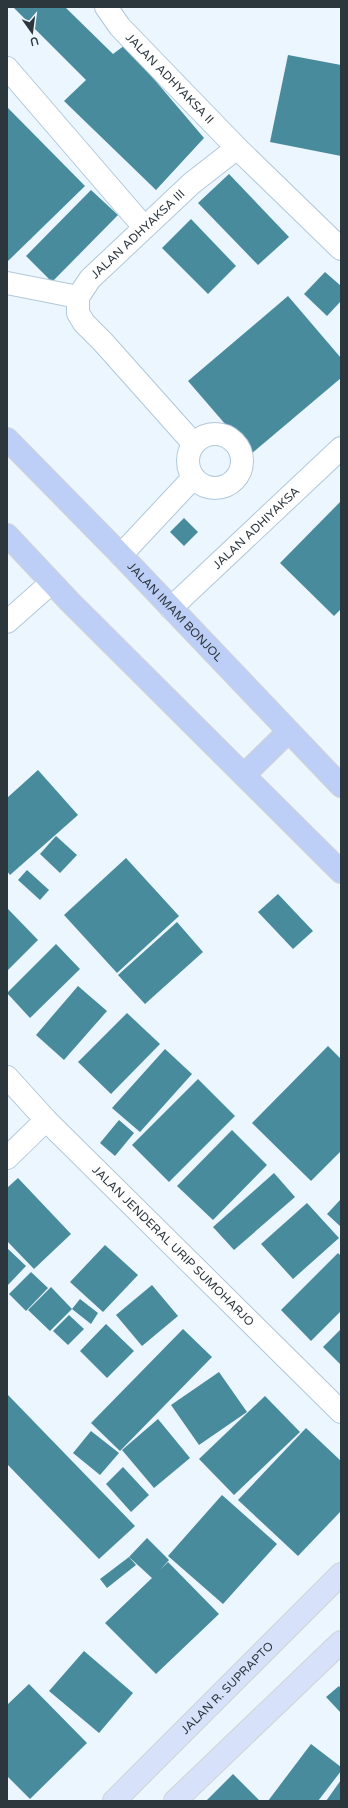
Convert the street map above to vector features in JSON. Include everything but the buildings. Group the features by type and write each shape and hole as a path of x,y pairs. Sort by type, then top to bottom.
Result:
{"highway":[{"name":"JALAN IMAM BONJOL","path":"7,439 121,555 341,786"},
{"path":"7,535 51,583 341,872"},
{"path":"244,775 288,732"}],"main road":[{"name":"JALAN R. SUPRAPTO","path":"114,1801 341,1574"},
{"path":"175,1801 341,1642"}],"street":[{"name":"JALAN ADHYAKSA II","path":"106,7 120,27 237,148"},
{"path":"7,68 144,227"},
{"name":"JALAN ADHYAKSA III","path":"78,297 90,279 144,227 192,183 237,148"},
{"path":"237,148 341,249"},
{"path":"7,283 78,297 78,313 84,323 103,342 193,443"},
{"path":"210,434 224,435 235,443 240,451 242,461 236,478 228,484 210,488 193,478 187,461 189,451 193,443 201,437 210,434"},
{"name":"JALAN ADHIYAKSA","path":"171,608 341,448"},
{"path":"121,555 193,478"},
{"path":"7,622 51,583"},
{"name":"JALAN JENDERAL URIP SUMOHARJO","path":"7,1077 46,1120 341,1412"},
{"path":"7,1158 46,1120"}]}
